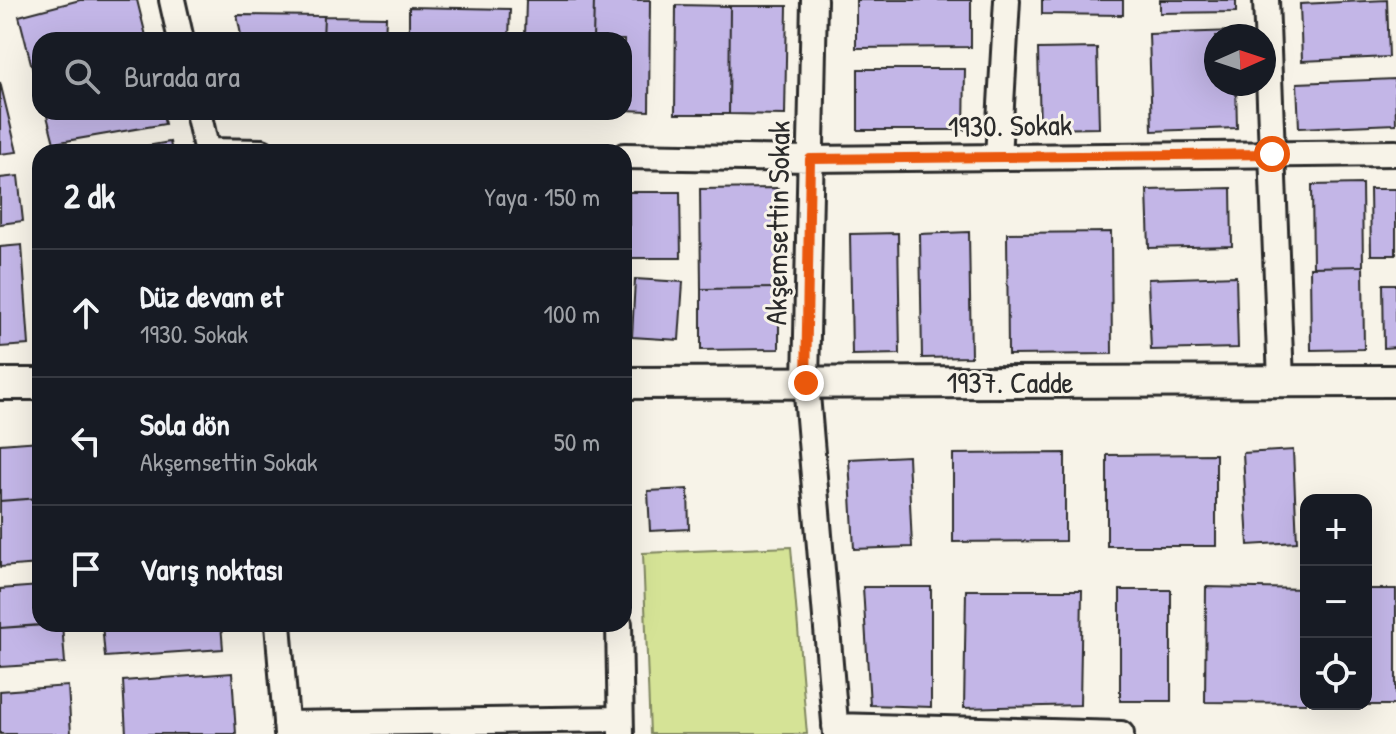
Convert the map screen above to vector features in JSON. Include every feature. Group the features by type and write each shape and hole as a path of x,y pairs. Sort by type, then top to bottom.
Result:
{"street":[{"path":"172,0 179,32"},
{"name":"Akşemsettin Sokak","path":"814,0 806,383 835,730"},
{"path":"998,157 1007,0"},
{"path":"1266,0 1281,381"},
{"path":"200,120 205,144"},
{"name":"1930. Sokak","path":"632,156 810,159 1396,153"},
{"name":"1937. Cadde","path":"632,383 1396,381"},
{"path":"0,384 32,384"},
{"path":"279,632 286,729 621,726 619,632"},
{"path":"835,730 1121,734"}],"green space":[{"path":"791,547 807,734 650,734 643,553"}],"building":[{"path":"80,0 137,0 145,32 32,32 32,67 19,16"},
{"path":"526,0 594,0 593,32 525,32"},
{"path":"594,0 650,0 649,111 632,110 632,32 593,32"},
{"path":"856,0 971,0 971,47 856,48"},
{"path":"1042,0 1123,0 1123,15 1042,14"},
{"path":"1160,0 1236,0 1236,12 1160,13"},
{"path":"1387,0 1389,57 1302,61 1300,4"},
{"path":"676,5 730,6 729,114 675,114"},
{"path":"730,6 787,6 785,115 729,114"},
{"path":"409,7 510,9 509,32 409,32"},
{"path":"237,15 324,16 323,32 240,32"},
{"path":"324,16 386,17 385,32 323,32"},
{"path":"1204,32 1204,96 1236,96 1237,128 1152,131 1149,34"},
{"path":"1097,48 1099,128 1040,129 1038,49"},
{"path":"858,69 965,69 964,130 858,130"},
{"path":"1395,79 1396,124 1299,128 1297,83"},
{"path":"0,82 17,152 0,154"},
{"path":"48,120 164,120 165,124 54,143"},
{"path":"18,176 23,221 0,224 0,178"},
{"path":"1362,184 1363,266 1313,267 1312,185"},
{"path":"778,188 779,288 701,289 700,189"},
{"path":"1231,188 1232,246 1149,248 1147,190"},
{"path":"1370,189 1396,189 1396,255 1371,255"},
{"path":"632,192 680,192 681,258 632,258"},
{"path":"969,232 971,357 922,358 920,234"},
{"path":"1111,232 1112,354 1008,355 1007,233"},
{"path":"898,233 900,354 852,355 850,234"},
{"path":"22,245 29,345 0,347 0,247"},
{"path":"1363,266 1364,349 1311,350 1310,267"},
{"path":"1236,276 1238,348 1151,350 1148,279"},
{"path":"635,279 683,282 679,340 632,337"},
{"path":"1383,284 1396,284 1396,347 1384,348"},
{"path":"779,288 779,349 701,350 701,289"},
{"path":"32,442 32,499 0,501 0,444"},
{"path":"1293,450 1297,542 1248,545 1243,453"},
{"path":"1065,453 1065,541 953,542 953,454"},
{"path":"1216,454 1216,546 1107,546 1107,455"},
{"path":"908,456 912,547 854,549 849,459"},
{"path":"688,489 689,529 650,531 648,491"},
{"path":"32,499 32,565 0,567 0,501"},
{"path":"32,587 32,626 0,628 0,589"},
{"path":"863,587 931,587 931,707 870,705"},
{"path":"1206,587 1300,589 1300,703 1205,702"},
{"path":"1372,589 1396,589 1396,705 1372,705"},
{"path":"966,590 1082,590 1080,705 964,708"},
{"path":"1120,590 1171,590 1171,701 1120,701"},
{"path":"32,626 32,632 63,632 65,663 0,667 0,628"},
{"path":"103,632 222,632 223,649 105,657"},
{"path":"232,673 236,734 126,734 123,681"},
{"path":"68,686 71,734 0,734 0,691"}],"route":[{"path":"806,383 810,159 1272,154"}]}
